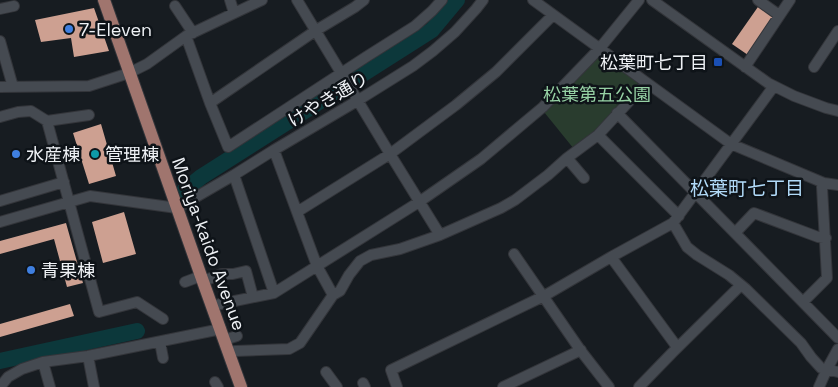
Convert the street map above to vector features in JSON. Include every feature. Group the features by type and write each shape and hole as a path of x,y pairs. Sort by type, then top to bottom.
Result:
{"main road":[{"name":"Moriya-kaido Avenue","path":"104,0 241,387"}],"street":[{"path":"230,0 234,13"},
{"path":"0,87 90,86 129,73 147,64 189,35 262,0"},
{"path":"297,0 440,235"},
{"path":"210,103 364,0"},
{"path":"175,6 189,35 210,103 228,147 415,26 442,0"},
{"name":"けやき通り","path":"177,208 234,176 413,66 455,32 483,0"},
{"path":"533,0 731,144 824,183 838,185"},
{"path":"213,306 274,293 419,202 481,159 542,107 600,48 639,0"},
{"path":"652,0 774,86 794,96 838,111"},
{"path":"758,0 780,15"},
{"path":"745,67 790,0"},
{"path":"0,9 14,6"},
{"path":"297,212 390,154 456,105 496,72 553,15"},
{"path":"814,67 838,31"},
{"path":"0,41 13,87"},
{"path":"229,353 235,350 289,348 305,340 333,295 340,291 360,261 371,255 400,249 440,235 501,208 514,200 598,135 646,83"},
{"path":"397,387 391,370 544,296 676,220 774,86"},
{"path":"0,117 31,111 47,121 99,312 137,302 160,317"},
{"path":"618,113 838,338"},
{"path":"47,121 89,115"},
{"path":"598,135 676,220 687,246 741,285 801,343 821,368 838,372"},
{"path":"274,150 317,266 333,295"},
{"path":"567,158 584,178"},
{"path":"234,176 274,293"},
{"path":"0,201 64,182"},
{"path":"803,302 827,278 822,187 824,183"},
{"path":"0,222 90,196 177,208"},
{"path":"735,233 754,213 818,237 826,238"},
{"path":"514,254 609,387"},
{"path":"612,257 677,348"},
{"path":"185,282 246,271 254,297"},
{"path":"639,387 741,285"},
{"path":"0,386 22,369 43,362 88,356 160,342 222,335 237,336"},
{"path":"160,342 163,358"},
{"path":"819,387 838,349"},
{"path":"503,387 581,350"},
{"path":"88,356 94,387"},
{"path":"43,362 50,387"},
{"path":"326,372 338,387"}],"green space":[{"name":"松葉第五公園","path":"602,56 637,82 639,86 593,135 574,149 544,112 598,57"}],"building":[{"path":"760,4 776,15 748,55 732,44"},
{"name":"7-Eleven","path":"94,8 109,51 74,57 71,38 41,42 35,20"},
{"name":"管理棟","path":"101,124 116,176 89,184 73,133"},
{"path":"124,212 136,254 103,263 92,222"},
{"path":"66,223 83,283 67,287 54,239 0,254 0,241"},
{"path":"70,304 74,316 0,337 0,324"}],"waterway":[{"path":"184,191 201,177 432,30 457,0"},
{"path":"0,361 137,331"}],"place":[{"name":"7-Eleven","path":"69,29"},
{"name":"松葉町七丁目","path":"718,62"},
{"name":"水産棟","path":"16,154"},
{"name":"管理棟","path":"95,154"},
{"name":"青果棟","path":"31,270"}],"district":[{"name":"松葉町七丁目","path":"747,188"}]}
